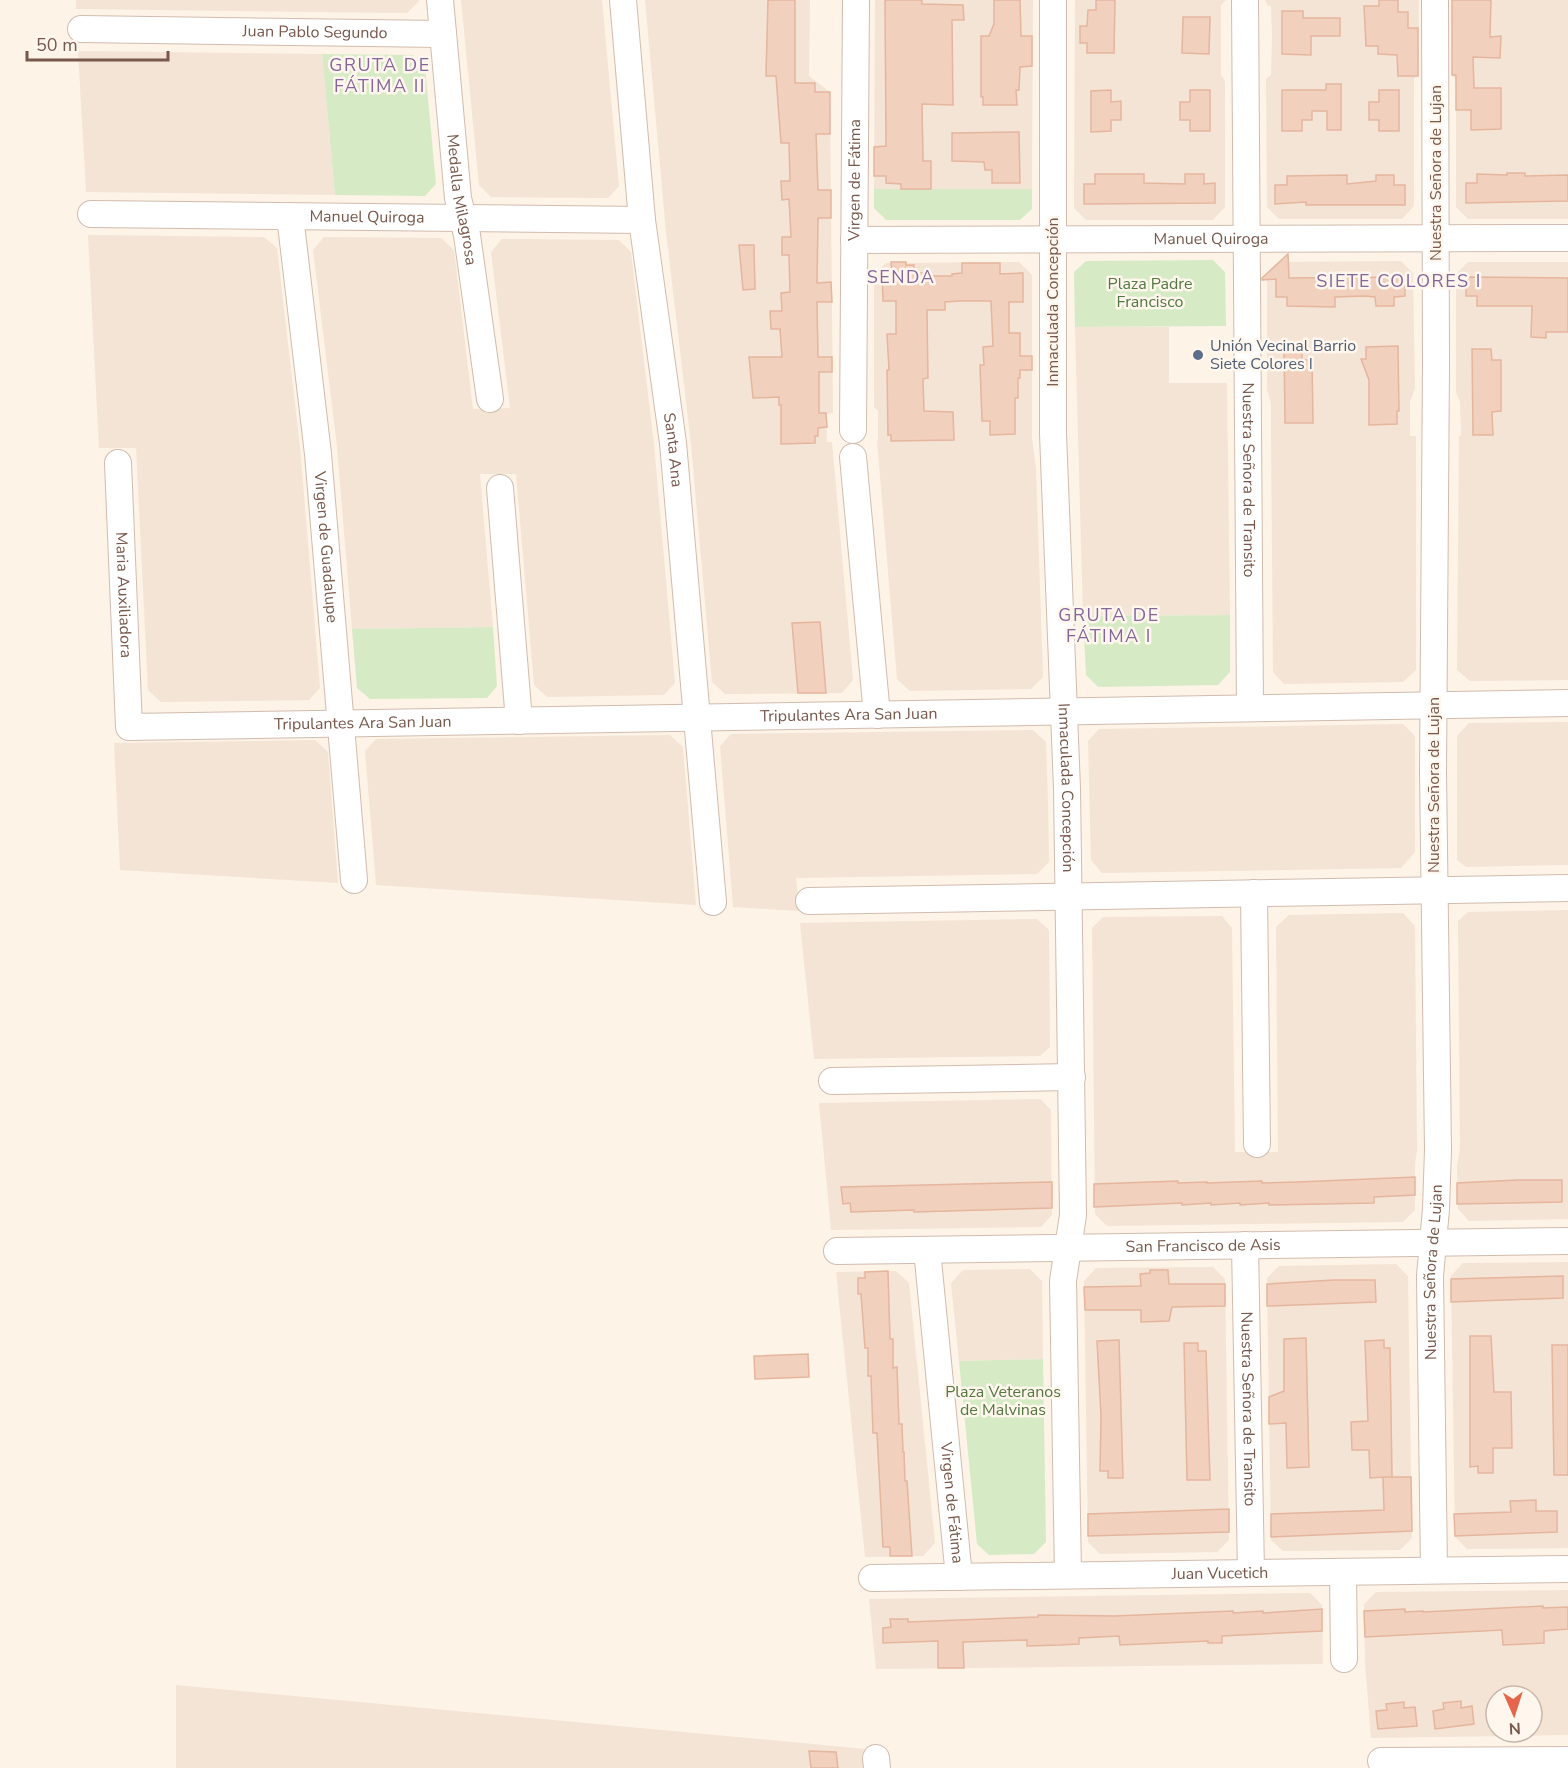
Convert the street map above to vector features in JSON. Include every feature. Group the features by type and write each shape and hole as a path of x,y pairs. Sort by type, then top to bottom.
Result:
{"street":[{"name":"Medalla Milagrosa","path":"440,0 458,198 490,399"},
{"name":"Santa Ana","path":"622,0 642,220 673,443 713,902"},
{"name":"Virgen de Fátima","path":"853,430 856,0"},
{"name":"Inmaculada Concepción","path":"1053,0 1053,442 1069,896 1073,1215 1063,1281 1068,1575"},
{"name":"Nuestra Señora de Transito","path":"1245,0 1250,708"},
{"name":"Nuestra Señora de Lujan","path":"1434,1570 1430,1276 1438,1150 1434,706 1435,0"},
{"name":"Juan Pablo Segundo","path":"81,29 443,34"},
{"name":"Manuel Quiroga","path":"91,214 642,220"},
{"name":"Virgen de Guadalupe","path":"290,216 318,454 354,880"},
{"name":"Manuel Quiroga","path":"854,240 1568,238"},
{"path":"853,457 877,715"},
{"name":"Maria Auxiliadora","path":"117,463 129,727"},
{"path":"500,488 519,721"},
{"name":"Tripulantes Ara San Juan","path":"129,727 1568,703"},
{"path":"809,901 1568,888"},
{"path":"1254,893 1257,1144"},
{"path":"832,1081 1071,1077"},
{"name":"San Francisco de Asis","path":"837,1251 1568,1241"},
{"name":"Nuestra Señora de Transito","path":"1245,1245 1251,1573"},
{"name":"Virgen de Fátima","path":"927,1250 959,1576"},
{"name":"Juan Vucetich","path":"872,1578 1568,1569"},
{"path":"1343,1572 1344,1659"},
{"path":"1381,1761 1540,1764 1568,1760"}],"shaded area":[{"path":"76,0 419,1 407,13 76,9"},
{"path":"461,0 602,0 619,186 608,198 491,197 479,185"},
{"path":"645,0 810,0 809,76 830,92 833,413 826,414 827,442 832,442 853,680 842,693 725,694 712,682 691,444 666,232"},
{"path":"875,0 1033,0 1032,189 874,189"},
{"path":"1075,0 1226,0 1221,5 1221,75 1225,81 1225,207 1213,220 1086,220 1074,208"},
{"path":"1265,0 1419,0 1418,76 1414,79 1414,206 1402,219 1279,219 1267,207 1266,79 1271,75 1272,36 1271,6 1268,6"},
{"path":"1452,0 1568,0 1568,219 1468,219 1456,207 1456,80 1452,75"},
{"path":"78,51 322,54 335,195 86,192"},
{"path":"88,235 264,237 277,248 300,447 320,688 309,700 161,702 148,690 136,448 99,448"},
{"path":"324,237 441,238 454,250 473,409 510,408 491,252 502,239 619,240 631,252 654,444 675,683 664,695 547,697 534,685 516,474 480,474 493,627 352,629 337,447 313,250"},
{"path":"1401,261 1413,273 1415,388 1410,402 1410,436 1416,436 1416,670 1403,682 1284,684 1273,672 1271,403 1267,390 1267,273 1279,262"},
{"path":"1019,262 1032,275 1032,438 1036,468 1043,677 1031,689 910,691 897,679 877,441 878,411 874,407 874,274 886,263"},
{"path":"1468,262 1568,262 1568,680 1470,681 1457,670 1459,436 1461,435 1460,402 1456,392 1456,274"},
{"path":"1075,327 1169,327 1169,383 1227,383 1230,615 1083,616"},
{"path":"1568,722 1568,865 1466,867 1457,860 1457,736 1469,723"},
{"path":"1403,724 1415,736 1415,852 1401,868 1102,873 1091,860 1088,741 1099,729"},
{"path":"1033,730 1046,742 1048,800 1049,862 1037,874 796,878 799,911 733,907 720,746 731,734"},
{"path":"670,735 683,747 696,905 376,885 365,751 376,739"},
{"path":"315,740 328,752 338,883 120,870 114,743"},
{"path":"1568,910 1568,1219 1469,1221 1458,1209 1457,1166 1460,1149 1458,921 1468,912"},
{"path":"1403,913 1415,926 1417,1150 1415,1210 1403,1222 1107,1226 1095,1214 1092,928 1103,917 1222,916 1232,928 1235,1152 1278,1152 1276,927 1289,915"},
{"path":"1037,919 1049,930 1050,1047 1040,1056 814,1059 800,923"},
{"path":"1040,1099 1051,1110 1052,1215 1041,1227 831,1230 819,1103"},
{"path":"1568,1262 1568,1548 1467,1549 1455,1537 1451,1276 1463,1263"},
{"path":"1396,1264 1408,1276 1412,1538 1400,1550 1283,1551 1271,1540 1267,1278 1279,1266"},
{"path":"1213,1267 1225,1279 1229,1540 1217,1552 1100,1554 1088,1542 1084,1281 1096,1268"},
{"path":"1030,1269 1042,1281 1043,1359 959,1361 951,1283 963,1270"},
{"path":"896,1271 909,1283 935,1543 923,1556 865,1557 836,1272"},
{"path":"1568,1590 1568,1735 1544,1735 1544,1684 1484,1684 1484,1736 1371,1738 1365,1663 1364,1604 1376,1592"},
{"path":"1310,1593 1322,1605 1323,1664 876,1669 869,1599"},
{"path":"176,1685 866,1749 867,1768 176,1768"}],"green space":[{"path":"322,54 413,55 425,67 436,184 425,196 335,195"},
{"path":"874,189 1032,189 1032,209 1020,220 886,220 874,208"},
{"name":"Plaza Padre Francisco","path":"1213,260 1225,272 1226,326 1075,327 1074,272 1086,261"},
{"path":"1230,615 1230,672 1218,685 1098,687 1086,675 1083,616"},
{"path":"493,627 497,686 487,698 370,699 357,688 352,629"},
{"name":"Plaza Veteranos de Malvinas","path":"1043,1359 1046,1542 1034,1554 989,1555 977,1544 959,1361"}],"building":[{"path":"768,0 795,0 795,83 815,83 815,92 830,92 830,134 816,134 818,190 831,190 831,218 818,218 817,283 831,282 832,302 817,302 818,357 832,357 832,372 819,372 819,413 826,413 827,427 818,428 815,443 781,444 779,397 753,398 749,357 782,357 780,329 771,329 770,311 782,311 781,293 790,292 789,255 782,255 782,237 791,237 789,199 782,200 781,181 790,181 789,143 781,143 776,76 766,76"},
{"path":"885,0 922,0 922,4 963,5 964,20 952,20 953,105 922,104 923,161 931,161 931,189 901,189 901,184 886,183 886,176 874,176 874,147 886,146"},
{"path":"994,0 1020,0 1021,36 1032,36 1032,66 1020,67 1019,90 1016,90 1017,105 983,105 983,97 981,97 981,36 989,36 994,24"},
{"path":"1096,0 1115,0 1114,53 1087,53 1087,43 1080,43 1080,26 1087,26 1088,10 1096,10"},
{"path":"1379,0 1398,0 1398,12 1408,12 1408,28 1418,28 1418,76 1398,76 1397,55 1378,54 1378,46 1366,46 1364,6 1379,6"},
{"path":"1452,0 1491,0 1490,37 1501,36 1500,58 1473,57 1474,88 1501,88 1501,129 1471,130 1471,110 1456,110 1456,75 1452,75"},
{"path":"1282,11 1303,11 1303,18 1340,18 1340,36 1311,36 1311,55 1282,54"},
{"path":"1183,17 1210,17 1209,54 1182,53"},
{"path":"1326,84 1341,84 1341,130 1327,130 1327,111 1312,111 1312,120 1302,120 1302,131 1282,131 1282,90 1326,90"},
{"path":"1111,90 1111,102 1121,101 1121,120 1111,120 1111,131 1091,132 1091,91"},
{"path":"1190,90 1210,90 1210,131 1190,131 1190,120 1180,120 1180,102 1190,102"},
{"path":"1379,90 1399,90 1399,131 1379,131 1379,120 1369,120 1369,102 1379,102"},
{"path":"1019,132 1020,183 992,183 992,170 985,170 984,162 952,161 952,133"},
{"path":"1507,173 1525,173 1525,176 1568,175 1568,201 1466,203 1466,183 1477,183 1477,174 1507,175"},
{"path":"1095,174 1144,174 1144,183 1185,184 1185,174 1204,174 1204,184 1215,183 1215,203 1084,204 1084,184 1095,184"},
{"path":"1347,175 1347,184 1376,181 1376,175 1394,175 1394,185 1405,185 1405,205 1306,205 1306,202 1275,204 1275,185 1287,185 1287,176"},
{"path":"739,245 754,245 755,289 743,290"},
{"path":"1288,254 1289,278 1405,277 1405,296 1394,297 1394,306 1376,306 1375,297 1364,296 1335,297 1335,307 1287,306 1287,297 1276,297 1276,279 1262,280 1262,278"},
{"path":"891,262 906,262 906,265 914,265 914,273 923,273 923,276 952,276 952,274 962,273 962,263 1000,263 1000,274 1023,273 1023,302 1009,302 1009,333 1020,333 1020,356 1032,356 1032,370 1020,370 1018,398 1015,398 1015,434 990,435 990,421 982,421 980,365 984,365 983,347 993,346 991,301 959,301 945,302 945,310 927,310 928,378 923,379 924,411 953,412 954,440 891,441 891,435 888,435 887,334 896,334 896,301 883,301 882,273 892,273"},
{"path":"1466,277 1568,278 1568,332 1546,332 1546,338 1531,337 1532,306 1477,306 1477,296 1466,296"},
{"path":"1398,346 1399,411 1397,411 1397,424 1369,425 1369,380 1361,359 1366,359 1366,347"},
{"path":"1284,347 1302,347 1302,360 1312,360 1313,423 1285,423"},
{"path":"1472,349 1491,349 1492,360 1501,360 1501,411 1492,412 1493,435 1473,435"},
{"path":"820,622 826,693 798,693 792,623"},
{"path":"1415,1177 1415,1195 1374,1197 1374,1203 1182,1205 1182,1203 1094,1207 1094,1184 1178,1181 1178,1183 1207,1183 1262,1181 1262,1183"},
{"path":"1562,1180 1562,1202 1457,1204 1457,1183"},
{"path":"1052,1182 1052,1208 914,1212 914,1210 851,1212 850,1203 843,1204 841,1187"},
{"path":"1150,1270 1168,1270 1169,1284 1225,1284 1225,1306 1172,1307 1169,1321 1141,1322 1141,1310 1085,1310 1084,1287 1141,1286 1140,1274 1150,1273"},
{"path":"888,1271 890,1339 893,1339 893,1368 897,1367 899,1424 902,1424 912,1556 890,1556 890,1547 883,1547 877,1433 873,1433 868,1348 865,1348 861,1294 858,1294 858,1278 865,1278 865,1272"},
{"path":"1563,1276 1563,1298 1451,1302 1451,1279"},
{"path":"1375,1280 1376,1302 1267,1306 1267,1284"},
{"path":"1470,1336 1491,1336 1494,1392 1511,1392 1512,1448 1493,1448 1493,1473 1478,1473 1478,1466 1470,1467"},
{"path":"1306,1338 1309,1467 1287,1468 1286,1423 1269,1424 1269,1397 1284,1391 1284,1339"},
{"path":"1119,1340 1123,1478 1108,1478 1108,1471 1100,1471 1101,1415 1097,1341"},
{"path":"1384,1340 1384,1348 1390,1348 1392,1477 1411,1477 1412,1531 1271,1537 1271,1514 1384,1510 1383,1477 1370,1478 1369,1450 1352,1450 1351,1422 1368,1421 1365,1341"},
{"path":"1184,1343 1198,1343 1198,1351 1206,1351 1210,1480 1187,1480"},
{"path":"1552,1345 1568,1345 1568,1475 1554,1475"},
{"path":"808,1354 809,1377 755,1379 754,1356"},
{"path":"1536,1500 1536,1511 1557,1511 1557,1532 1455,1536 1454,1514 1511,1512 1510,1501"},
{"path":"1229,1509 1229,1532 1088,1536 1088,1514"},
{"path":"1543,1606 1543,1608 1568,1607 1568,1629 1544,1631 1544,1643 1503,1645 1502,1630 1365,1637 1364,1611 1405,1609 1405,1612 1423,1612"},
{"path":"1322,1609 1322,1631 1222,1636 1222,1643 1208,1643 1208,1641 1120,1645 1119,1636 1079,1638 1079,1644 1060,1645 1027,1646 1027,1640 963,1642 964,1668 938,1668 938,1641 883,1643 883,1628 891,1627 890,1619 908,1619 908,1622 1038,1617 1038,1615 1115,1616 1233,1611 1233,1613 1263,1611 1263,1613"},
{"path":"1461,1701 1461,1708 1472,1706 1474,1724 1435,1729 1433,1711 1444,1709 1443,1703"},
{"path":"1404,1702 1404,1708 1415,1707 1417,1726 1378,1729 1376,1711 1387,1710 1386,1704"},
{"path":"809,1751 836,1752 838,1768 811,1768"}],"place":[{"name":"Unión Vecinal Barrio Siete Colores I","path":"1198,355"}],"district":[{"name":"GRUTA DE FÁTIMA II","path":"380,76"},
{"name":"SENDA","path":"901,277"},
{"name":"SIETE COLORES I","path":"1399,281"},
{"name":"GRUTA DE FÁTIMA I","path":"1109,625"}]}
